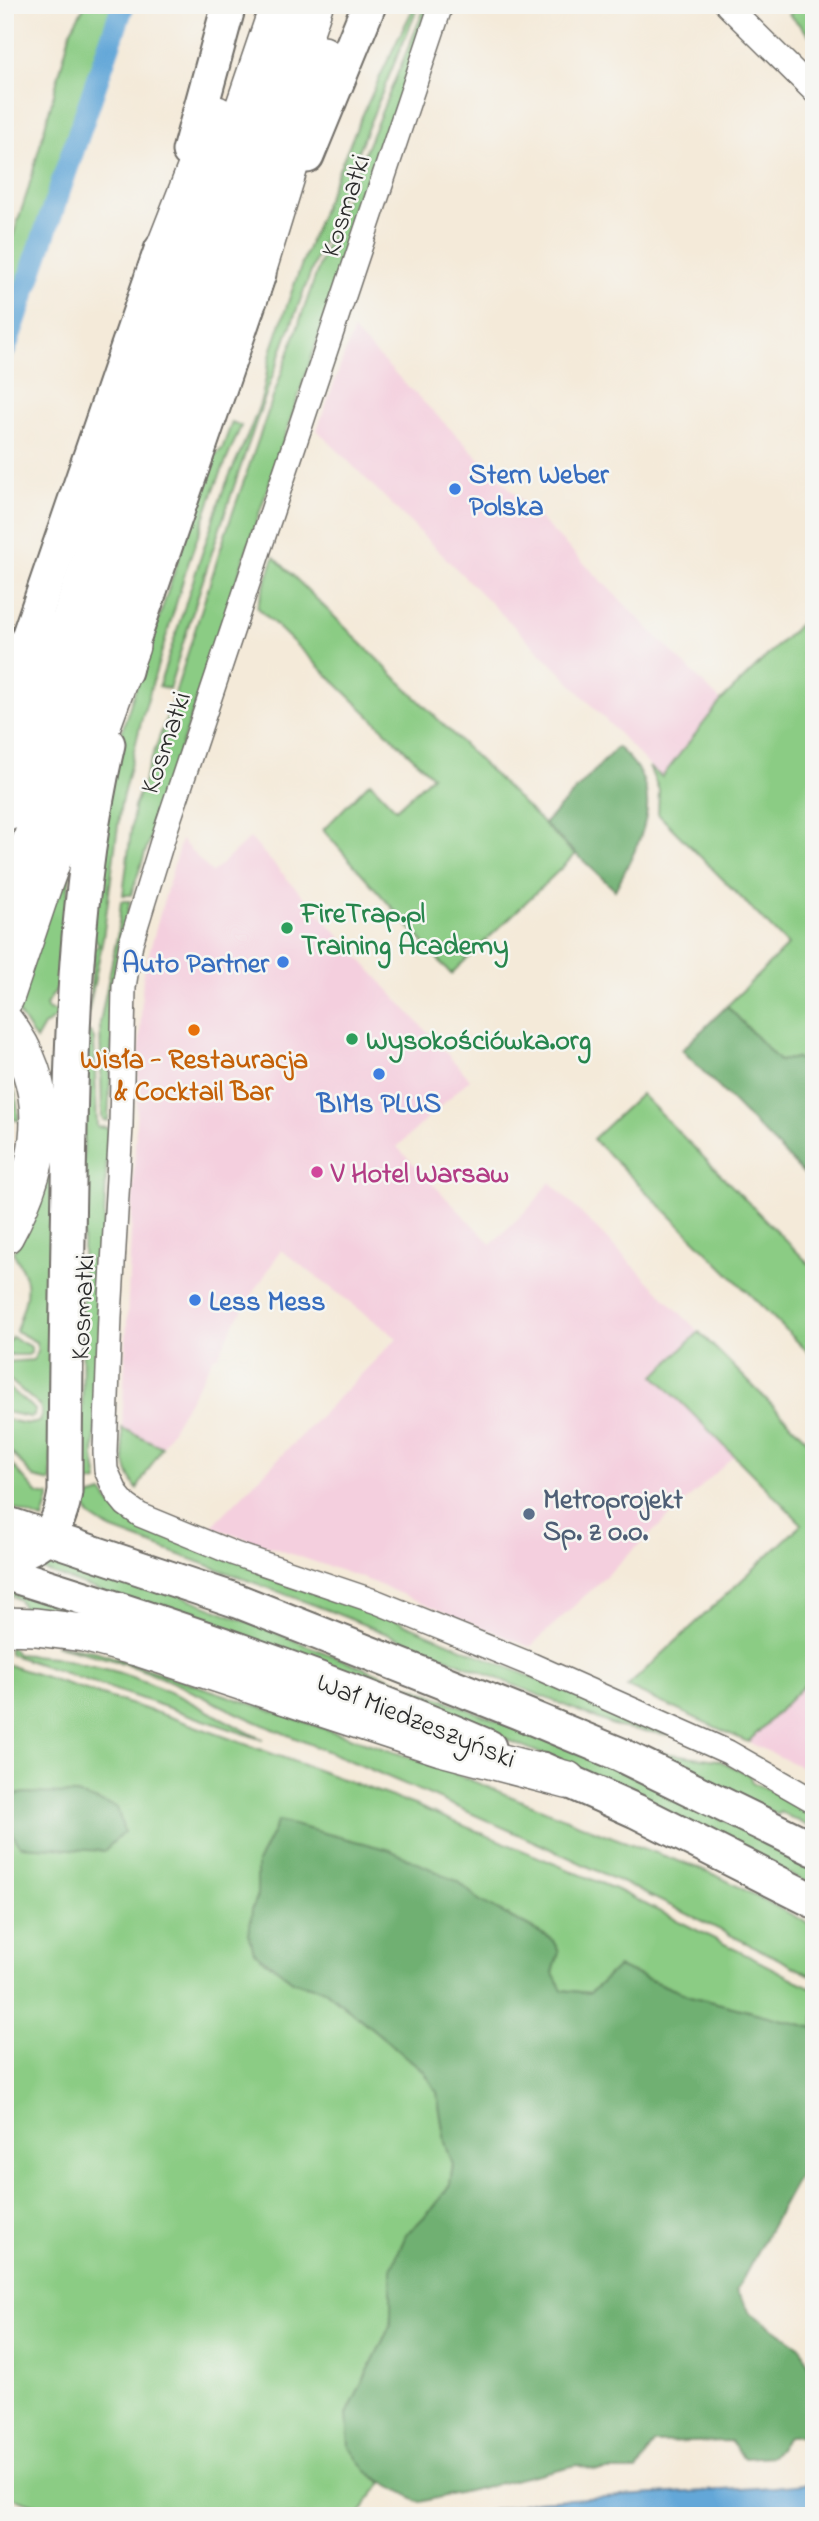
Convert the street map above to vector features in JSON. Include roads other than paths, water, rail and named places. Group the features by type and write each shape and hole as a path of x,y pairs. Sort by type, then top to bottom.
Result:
{"main road":[{"path":"154,276 229,5"},
{"path":"5,722 36,621 154,276 245,45 264,5"},
{"path":"5,813 279,5"},
{"path":"5,918 314,5"},
{"path":"5,998 43,885 131,646 249,298 337,5"},
{"path":"249,298 369,5"},
{"path":"5,695 36,621"},
{"path":"5,1558 38,1544 49,1536 58,1523 65,1492 70,1074 75,984 96,799 131,646"},
{"path":"5,1023 21,1048 35,1085 39,1135 33,1173 25,1197 5,1236"},
{"name":"Wał Miedzeszyński","path":"5,1523 238,1601 594,1743 814,1849"},
{"name":"Wał Miedzeszyński","path":"5,1573 194,1634 312,1676 467,1737 672,1829 814,1901"},
{"path":"14,1626 84,1633 137,1647 441,1747 567,1780"}],"street":[{"name":"Kosmatki","path":"441,5 166,829 131,943 124,987 121,1126 111,1290 106,1470 117,1494 140,1515 236,1554 377,1602 495,1648 728,1752 814,1801"},
{"path":"727,5 814,91"}],"water":[{"path":"814,2483 814,2516 467,2516 536,2501"}],"waterway":[{"path":"5,349 123,5"}],"place":[{"name":"Stern Weber Polska","path":"455,489"},
{"name":"FireTrap.pl Training Academy","path":"287,928"},
{"name":"Auto Partner","path":"283,962"},
{"name":"Wisła - Restauracja & Cocktail Bar","path":"194,1030"},
{"name":"Wysokościówka.org","path":"352,1039"},
{"name":"BIMs PLUS","path":"379,1074"},
{"name":"V Hotel Warsaw","path":"317,1172"},
{"name":"Less Mess","path":"195,1300"},
{"name":"Metroprojekt Sp. z o.o.","path":"529,1514"}]}
